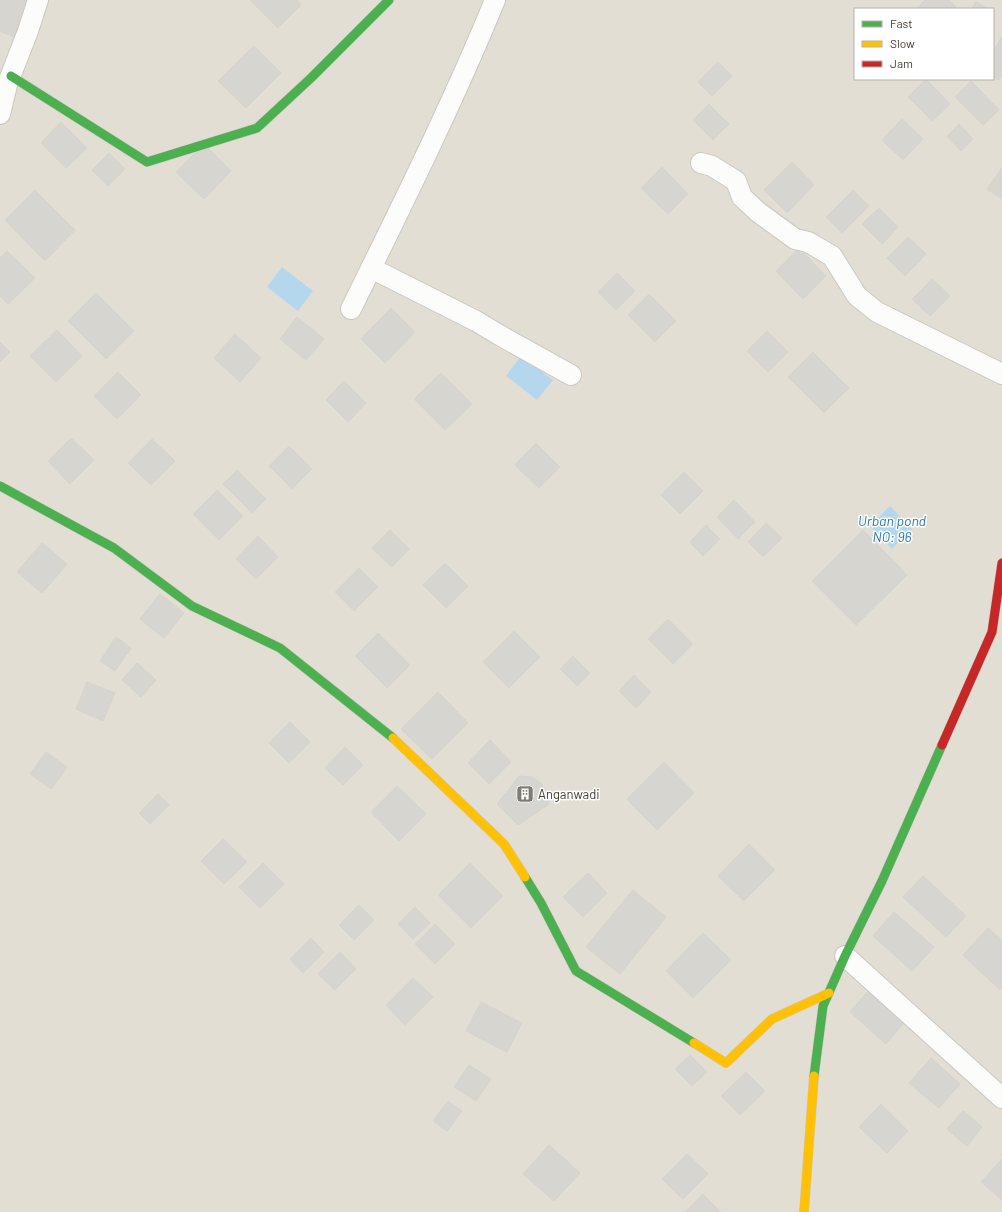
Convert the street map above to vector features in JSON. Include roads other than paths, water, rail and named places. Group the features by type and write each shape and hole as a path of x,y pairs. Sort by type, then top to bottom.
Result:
{"street":[{"path":"0,114 10,76 28,31 38,0"},
{"path":"10,76 147,162 257,128 311,78 389,0"},
{"path":"351,309 394,222 472,55 495,0"},
{"path":"701,163 712,166 736,181 742,198 758,212 795,238 808,242 832,256 857,296 877,312 1002,374"},
{"path":"371,268 476,321 571,375"},
{"path":"0,486 114,548 192,606 280,648 386,732 504,844 541,903 576,971 726,1063 772,1019 829,992"},
{"path":"804,1212 815,1066 823,1006 845,956 882,881 997,633 1002,563"},
{"path":"845,956 1002,1098"}],"water":[{"path":"282,267 313,291 298,311 267,287"},
{"path":"521,356 553,380 537,400 506,376"},
{"name":"Urban pond NO: 96","path":"890,506 912,529 892,549 870,526"}],"place":[{"name":"Anganwadi","path":"525,794"}]}
